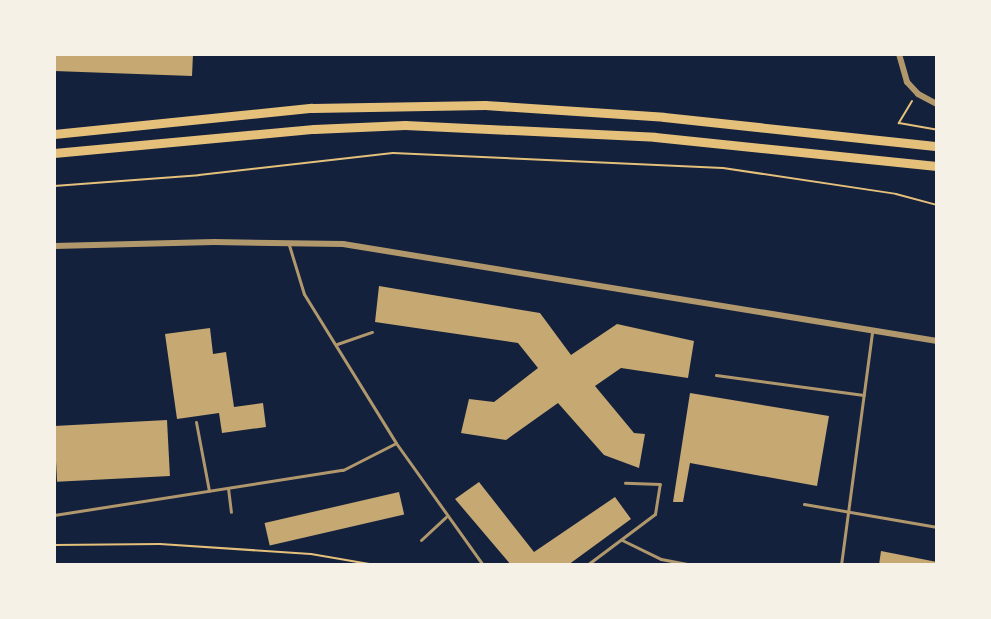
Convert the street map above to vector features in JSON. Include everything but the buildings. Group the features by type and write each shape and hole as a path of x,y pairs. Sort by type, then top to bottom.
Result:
{"main road":[{"path":"54,134 312,108 485,105 664,117 937,146"},
{"path":"54,153 314,129 428,126 655,137 937,166"}],"street":[{"path":"899,54 907,81 918,94 937,104"},
{"path":"54,246 288,243 396,251 937,341"}],"lane":[{"path":"288,243 304,294 337,344 396,443 446,517 483,565"},
{"path":"841,565 872,331"},
{"path":"337,344 372,332"},
{"path":"716,375 864,395"},
{"path":"195,422 208,491"},
{"path":"54,515 343,470 396,443"},
{"path":"587,565 655,514 660,484 625,483"},
{"path":"228,488 231,512"},
{"path":"804,504 937,527"},
{"path":"421,540 446,517"},
{"path":"622,539 661,559 693,565"}],"path":[{"path":"918,94 903,112 899,123 937,130"},
{"path":"54,186 200,175 393,153 723,168 897,194 937,205"},
{"path":"54,546 160,544 311,554 375,565"}]}
